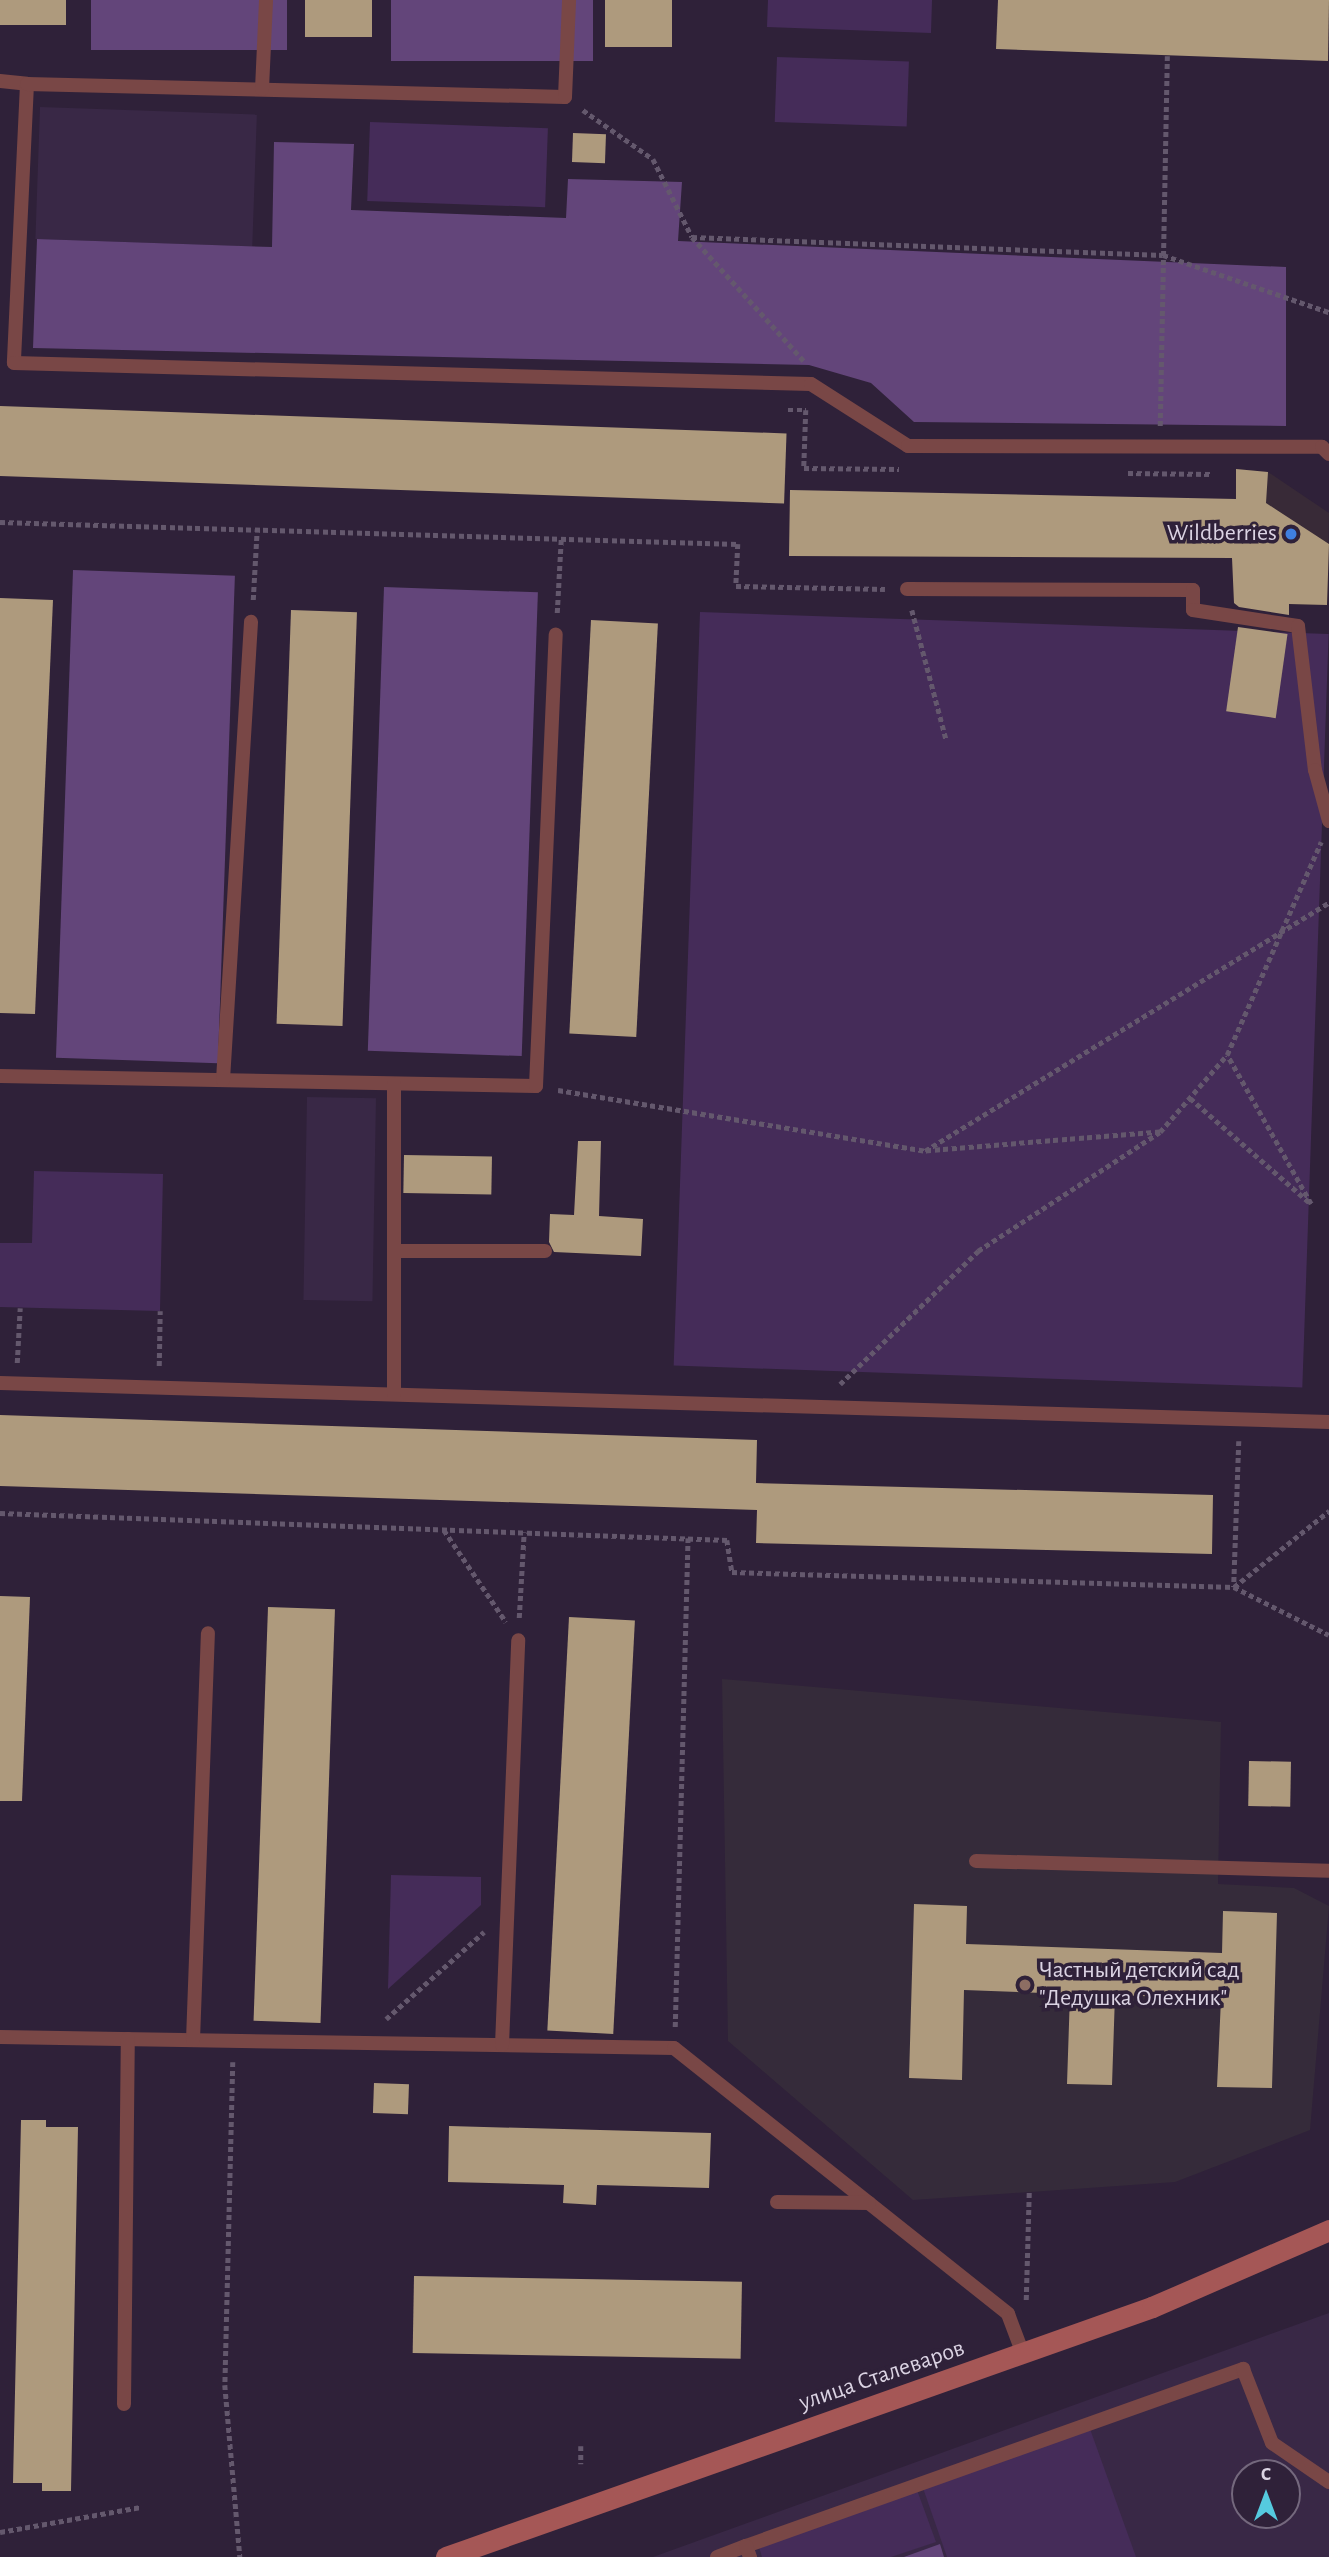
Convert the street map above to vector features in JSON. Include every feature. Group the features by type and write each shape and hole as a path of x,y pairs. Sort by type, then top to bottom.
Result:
{"main road":[{"name":"улица Сталеваров","path":"446,2557 1023,2354 1236,2273 1329,2230"}],"lane":[{"path":"262,89 266,0"},
{"path":"0,81 27,85 565,97 569,0"},
{"path":"27,85 14,363 811,384 908,446 1322,447 1329,454"},
{"path":"907,589 1193,590 1193,610 1298,626 1315,770 1329,821"},
{"path":"223,1080 251,622"},
{"path":"0,1076 536,1086 556,635"},
{"path":"394,1084 394,1394"},
{"path":"395,1251 545,1251"},
{"path":"0,1383 1329,1422"},
{"path":"193,2040 208,1633"},
{"path":"502,2045 518,1640"},
{"path":"976,1861 1329,1871"},
{"path":"0,2037 674,2048 1008,2314 1023,2354"},
{"path":"124,2403 128,2039"},
{"path":"777,2202 869,2203"},
{"path":"717,2557 748,2552 1242,2369 1272,2443 1329,2483"}],"path":[{"path":"1160,447 1167,56"},
{"path":"565,97 653,159 692,237 809,365"},
{"path":"692,237 1163,255 1329,312"},
{"path":"778,410 806,410 804,468 909,469"},
{"path":"1114,473 1210,474"},
{"path":"0,522 738,544 736,586 907,589 946,739"},
{"path":"251,622 257,528"},
{"path":"556,635 561,538"},
{"path":"817,1406 978,1251 1160,1132 1227,1055 1324,836"},
{"path":"925,1151 1329,902"},
{"path":"1190,1098 1311,1205 1227,1055"},
{"path":"536,1086 925,1151 1160,1132"},
{"path":"16,1383 20,1308"},
{"path":"158,1387 160,1311"},
{"path":"1234,1587 1240,1419"},
{"path":"1234,1587 1329,1511"},
{"path":"0,1513 727,1539 732,1572 1234,1587 1329,1635"},
{"path":"444,1529 518,1640"},
{"path":"518,1640 524,1532"},
{"path":"674,2048 688,1538"},
{"path":"359,2043 507,1912"},
{"path":"234,2041 225,2385 240,2557"},
{"path":"1026,2308 1029,2192"},
{"path":"581,2446 581,2464"},
{"path":"0,2532 141,2507"}],"shaded area":[{"path":"91,0 287,0 287,50 91,50"},
{"path":"391,0 593,0 593,61 391,61"},
{"path":"768,0 932,0 931,33 767,27"},
{"path":"777,57 909,62 907,127 775,122"},
{"path":"40,107 257,115 252,246 35,239"},
{"path":"370,122 548,128 545,207 367,201"},
{"path":"274,142 354,144 351,210 566,218 568,179 682,182 678,241 1286,267 1286,426 914,422 871,383 809,365 33,348 37,239 272,247"},
{"path":"1236,469 1268,472 1329,513 1327,605 1234,603"},
{"path":"73,570 235,576 218,1063 56,1058"},
{"path":"384,587 538,592 522,1056 368,1051"},
{"path":"700,612 1329,634 1302,1387 674,1366"},
{"path":"307,1097 376,1098 372,1301 303,1300"},
{"path":"34,1171 163,1174 160,1311 0,1307 0,1243 32,1243"},
{"name":"Частный детский сад \"Дедушка Олехник\"","path":"722,1679 1221,1722 1218,1884 1294,1888 1329,1906 1310,2130 1175,2182 913,2200 728,2041"},
{"path":"391,1875 481,1877 481,1905 388,1989"},
{"path":"1329,2313 1329,2557 653,2557"},
{"path":"1090,2429 1136,2557 947,2557 923,2488"},
{"path":"917,2490 936,2542 891,2557 762,2557 759,2547"},
{"path":"940,2544 944,2557 904,2557"}],"building":[{"path":"0,0 66,0 66,25 0,25"},
{"path":"305,0 372,0 372,37 305,37"},
{"path":"605,0 672,0 672,47 605,47"},
{"path":"998,0 1329,0 1328,61 996,49"},
{"path":"573,133 606,134 605,163 572,162"},
{"path":"0,406 787,433 784,503 0,476"},
{"path":"1236,469 1268,472 1266,503 1329,544 1327,605 1289,604 1289,615 1239,607 1234,603 1232,558 789,556 790,490 1236,499"},
{"path":"0,598 53,600 35,1014 0,1013"},
{"path":"291,610 357,612 343,1026 277,1024"},
{"path":"591,620 658,624 636,1037 569,1033"},
{"path":"1238,627 1288,634 1276,718 1226,711"},
{"path":"578,1141 601,1141 599,1216 643,1219 641,1256 554,1252 549,1242 550,1214 574,1215"},
{"path":"404,1155 492,1157 491,1195 403,1193"},
{"path":"0,1415 757,1440 756,1483 1213,1495 1212,1554 756,1543 757,1510 0,1486"},
{"path":"0,1596 30,1597 22,1801 0,1801"},
{"path":"268,1607 335,1609 321,2023 254,2021"},
{"path":"569,1617 635,1620 613,2034 547,2030"},
{"path":"1249,1761 1291,1762 1290,1807 1248,1806"},
{"path":"914,1904 967,1906 966,1944 1222,1953 1223,1911 1277,1913 1272,2088 1217,2087 1221,1999 1115,1995 1112,2085 1067,2084 1070,1994 964,1990 962,2080 909,2078"},
{"path":"374,2083 409,2084 408,2114 373,2113"},
{"path":"21,2120 46,2120 46,2127 78,2127 71,2491 42,2491 42,2483 13,2483"},
{"path":"449,2126 711,2133 709,2188 597,2185 596,2205 563,2203 564,2185 448,2182"},
{"path":"414,2276 742,2282 741,2359 413,2353"}],"place":[{"name":"Wildberries","path":"1291,534"},
{"name":"Частный детский сад \"Дедушка Олехник\"","path":"1025,1985"}]}
